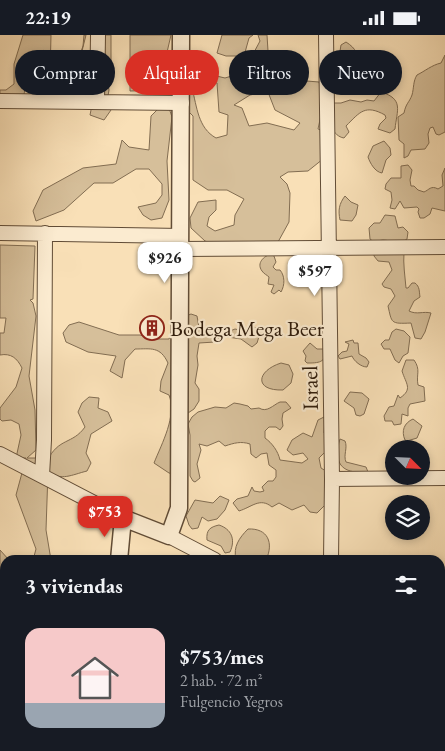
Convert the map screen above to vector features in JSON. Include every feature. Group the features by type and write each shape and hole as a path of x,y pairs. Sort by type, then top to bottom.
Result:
{"street":[{"path":"97,101 98,35"},
{"path":"169,537 179,508 181,35"},
{"name":"Israel","path":"326,35 332,479 330,555"},
{"path":"0,101 182,103"},
{"path":"0,233 45,233 181,243 329,249 445,247"},
{"path":"42,475 44,440 45,233"},
{"path":"0,454 123,518 169,537 205,555"},
{"path":"332,479 445,478"},
{"path":"119,555 123,518"}],"shaded area":[{"path":"23,35 51,35 51,50 18,50"},
{"path":"95,35 111,35 111,50 94,50"},
{"path":"130,35 171,35 168,50 130,50"},
{"path":"222,35 253,35 249,38 246,50 229,50 229,56 226,56 219,54 218,50"},
{"path":"258,35 267,35 268,50 255,50 260,41"},
{"path":"346,42 354,50 340,50 341,45"},
{"path":"445,55 445,132 439,135 436,134 433,127 430,128 428,134 429,143 425,149 411,150 408,156 404,158 404,144 399,140 398,117 404,113 412,95 417,75 441,63"},
{"path":"15,61 15,95 24,95 23,99 0,100 0,90 6,90 14,84"},
{"path":"219,77 229,77 229,95 250,95 234,105 242,108 249,126 267,123 294,130 300,123 275,110 269,95 309,95 309,81 319,82 319,95 322,95 324,101 318,129 327,132 323,159 308,171 288,172 280,177 287,184 290,193 289,222 278,242 250,255 205,241 191,228 190,218 198,202 216,200 216,210 209,217 207,226 215,231 234,225 235,215 244,199 227,190 208,190 193,180 193,116 186,109 183,95 194,95 197,110 205,129 216,138 227,135 228,115 219,112"},
{"path":"92,95 108,95 107,102 111,110 104,120 90,115"},
{"path":"379,95 388,95 396,102 398,111 395,129 390,133 378,129 386,118 385,115 372,110 359,113 346,126 349,132 344,138 338,136 331,128 333,103 350,100 361,102 367,100 374,101"},
{"path":"159,108 169,108 172,117 167,161 169,200 162,218 151,220 143,215 138,207 156,203 162,195 162,184 149,169 136,169 113,183 94,183 64,210 36,221 33,211 43,190 83,168 116,164 122,140 129,147 149,150 151,116"},
{"path":"384,141 390,148 391,155 386,160 382,173 375,169 368,157 373,146"},
{"path":"408,165 412,170 411,186 424,192 443,186 442,175 445,168 445,211 432,208 430,214 420,218 417,207 404,208 400,201 395,209 390,208 391,192 385,189 386,184 391,178 401,178 401,166"},
{"path":"345,196 351,202 358,205 356,215 352,221 340,220 339,207"},
{"path":"385,215 395,216 398,228 403,227 408,232 407,239 398,243 383,240 374,242 370,239 369,228 374,223 380,223"},
{"path":"0,245 35,246 33,299 30,300 33,303 36,316 29,376 35,410 36,450 27,458 42,458 47,461 56,448 80,433 85,427 78,412 82,403 89,397 99,398 98,408 108,412 112,421 91,434 86,453 91,463 87,471 62,477 48,472 46,530 50,555 34,555 36,549 16,495 26,458 16,458 21,435 19,424 11,420 2,421 0,419 0,408 16,387 22,368 13,357 0,355 0,333 4,333 6,318 0,318"},
{"path":"404,252 406,288 415,283 419,288 420,297 414,301 409,311 431,313 421,339 415,338 411,323 396,323 391,319 388,306 395,296 391,289 384,287 382,284 392,270 389,262 378,261 374,256 374,253"},
{"path":"271,254 276,262 273,267 276,270 280,270 284,281 281,292 279,290 274,294 271,292 274,285 268,284 269,277 260,268 263,258"},
{"path":"191,314 197,316 200,333 210,329 245,331 254,327 261,330 257,343 252,347 241,339 221,336 215,342 199,343 195,383 199,389 199,401 194,409 188,413 186,409 186,316"},
{"path":"175,320 173,474 154,463 168,429 171,412 169,395 160,391 161,381 168,363 162,354 154,350 135,349 125,360 122,378 110,371 116,356 88,352 66,342 63,333 69,325 79,322 119,335 140,335 155,339 169,339"},
{"path":"396,329 404,331 410,337 408,353 403,356 399,363 395,360 390,349 384,349 381,344 385,340 389,340 392,332"},
{"path":"353,340 354,343 358,343 359,354 369,362 367,367 362,366 352,356 340,359 338,356 342,352 347,351 349,344 345,342"},
{"path":"310,343 317,349 325,349 323,360 315,363 307,363 305,361 306,356 303,351"},
{"path":"406,360 414,360 416,363 418,385 424,387 425,401 410,404 408,416 402,414 401,424 394,425 392,421 385,421 384,416 389,407 394,406 398,395 400,398 406,392 407,386 402,371"},
{"path":"281,363 289,365 293,374 291,383 283,390 267,387 263,384 263,375 273,366"},
{"path":"350,392 362,393 369,399 364,414 356,415 354,408 344,401"},
{"path":"280,402 286,402 291,408 283,413 283,426 280,430 276,427 269,427 265,431 265,438 274,447 280,460 302,463 308,459 303,453 293,455 287,450 292,440 303,433 312,437 318,420 324,417 325,419 324,433 327,435 325,452 319,458 321,468 329,473 325,505 317,513 310,512 304,505 292,510 279,503 272,507 268,504 260,503 239,511 233,503 237,499 248,496 252,487 254,491 264,491 262,487 268,481 273,481 276,477 276,470 269,465 267,453 261,454 256,458 251,454 250,444 247,443 225,446 219,441 207,446 199,444 201,450 197,464 200,478 195,482 193,481 190,476 190,435 188,424 192,417 198,412 215,407 226,408 234,403 248,406 251,409 259,408 265,410"},
{"path":"413,419 422,426 417,438 405,440 403,433 407,423"},
{"path":"340,439 345,441 346,444 346,462 366,467 368,472 353,472 341,465 338,455"},
{"path":"220,496 229,500 225,510 217,519 208,521 202,517 198,528 192,529 186,516 195,500 213,503"},
{"path":"219,525 227,529 231,535 232,547 230,552 225,553 221,546 207,540 209,529"},
{"path":"248,529 255,529 265,534 269,542 268,555 235,555 242,536"}],"place":[{"name":"Bodega Mega Beer","path":"152,328"}]}
